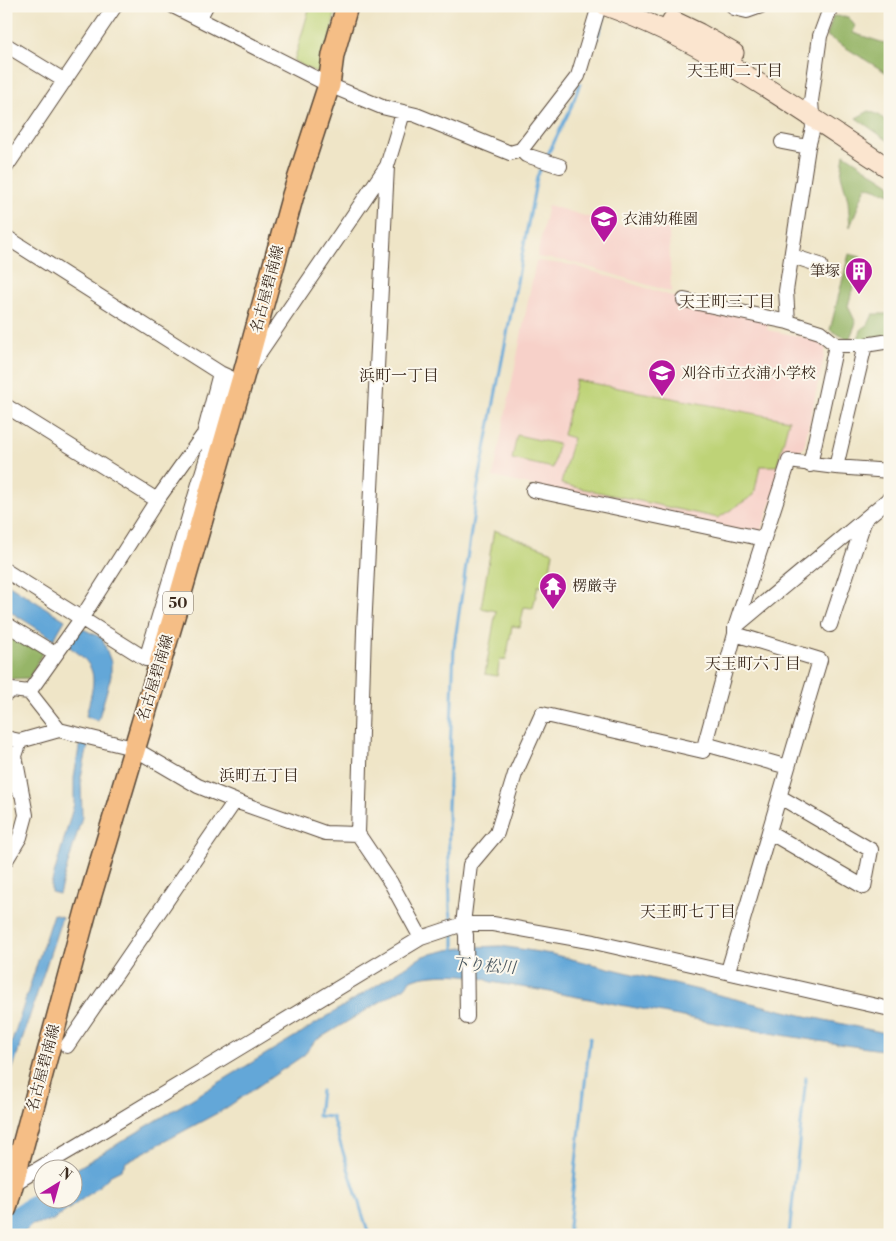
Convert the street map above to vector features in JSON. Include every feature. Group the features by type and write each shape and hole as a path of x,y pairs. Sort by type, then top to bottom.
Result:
{"main road":[{"name":"名古屋碧南線","path":"8,1195 86,911 133,748 180,596 293,194 329,85 333,55 347,6"}],"street":[{"path":"6,167 115,6"},
{"path":"173,6 329,85 382,107 416,115 510,153 522,150 578,76 599,6"},
{"path":"198,19 206,6"},
{"path":"606,6 673,33 747,76 812,109 890,169"},
{"path":"642,6 699,33 812,109 890,155"},
{"path":"733,6 734,8 747,11 761,6"},
{"path":"788,322 786,291 808,147 813,128 812,109 820,36 830,6"},
{"path":"6,45 65,82"},
{"path":"403,113 387,166 364,630 358,834 391,883 420,938"},
{"path":"782,142 808,147"},
{"path":"522,150 526,155 556,164"},
{"path":"243,376 387,166"},
{"path":"6,237 220,373 231,378 146,659 6,571"},
{"path":"792,256 820,265"},
{"path":"684,300 788,322 820,332 836,345 865,345 890,341"},
{"path":"810,464 836,345"},
{"path":"836,468 865,345"},
{"path":"29,692 80,619 157,500 204,434 220,373"},
{"path":"6,406 157,500"},
{"path":"468,1017 468,1000 459,929 470,865 497,833 515,774 542,714 703,751 735,631 789,461 836,468 890,471"},
{"path":"533,490 764,539"},
{"path":"735,631 890,498"},
{"path":"830,625 866,518"},
{"path":"6,624 55,654"},
{"path":"728,971 820,660 735,631"},
{"path":"6,694 12,690 29,692 59,730"},
{"path":"6,738 20,741 59,730 133,748 198,786 234,801 325,833 358,834"},
{"path":"6,860 20,837 26,815 15,756 20,741"},
{"path":"705,744 788,767"},
{"path":"6,769 9,778 22,794"},
{"path":"769,832 864,887 871,850 780,797"},
{"path":"67,1046 234,801"},
{"path":"8,1195 79,1145 420,938 459,929 493,924 594,942 890,1008"}],"shaded area":[{"name":"衣浦幼稚園","path":"548,205 615,225 669,228 671,292 572,262 537,257"},
{"name":"刈谷市立衣浦小学校","path":"536,261 573,265 681,299 769,321 767,330 814,339 826,347 804,447 796,454 782,452 777,470 782,472 760,535 493,477"}],"green space":[{"path":"310,6 337,6 321,75 294,61"},
{"path":"833,16 848,17 855,26 853,33 884,43 890,37 890,75 827,36"},
{"path":"869,111 879,115 890,125 890,142 856,118"},
{"path":"844,154 890,184 890,194 866,186 850,227 848,200 841,175"},
{"path":"849,254 861,257 848,306 856,323 849,340 830,330"},
{"path":"873,314 890,314 890,337 857,341 862,328 868,325"},
{"path":"576,380 789,420 777,466 760,466 754,495 718,518 561,484 573,438 563,435"},
{"path":"517,435 558,444 553,468 512,459"},
{"path":"494,530 553,552 547,587 538,586 533,608 524,607 520,627 512,626 506,660 500,659 497,676 485,674 496,611 481,608"},
{"path":"6,624 45,648 29,678 6,679"}],"water":[{"path":"6,583 65,620 54,639 6,609"},
{"path":"81,628 102,638 111,662 111,676 98,721 86,716 93,684 91,669 79,654 68,646"},
{"path":"80,741 89,742 81,777 82,817 59,894 51,892 51,885 74,804 74,778"},
{"path":"53,914 62,917 6,1089 6,1060"},
{"path":"501,946 551,954 801,1015 890,1034 890,1051 740,1028 491,982 463,975 427,976 410,981 405,987 315,1041 304,1055 223,1110 126,1162 121,1170 111,1175 82,1199 82,1166 304,1031 423,956 471,947"},
{"path":"36,1208 70,1208 52,1221 32,1225 22,1235 6,1235 6,1217 19,1211"}],"waterway":[{"path":"596,41 604,18"},
{"path":"546,158 570,110 580,84"},
{"path":"452,923 450,910 448,807 454,647 477,491 537,177 543,164"},
{"path":"454,932 454,953"},
{"path":"568,1235 590,1038"},
{"path":"789,1235 806,1078"},
{"path":"321,1091 318,1116 332,1117 369,1235"},
{"name":"下り松川","path":"6,1223 32,1207"}],"place":[{"name":"衣浦幼稚園","path":"604,243"},
{"name":"筆塚","path":"859,295"},
{"name":"刈谷市立衣浦小学校","path":"662,397"},
{"name":"楞厳寺","path":"553,610"}],"district":[{"name":"天王町二丁目","path":"735,70"},
{"name":"天王町三丁目","path":"727,301"},
{"name":"浜町一丁目","path":"399,375"},
{"name":"天王町六丁目","path":"753,663"},
{"name":"浜町五丁目","path":"259,775"},
{"name":"天王町七丁目","path":"688,911"}]}
